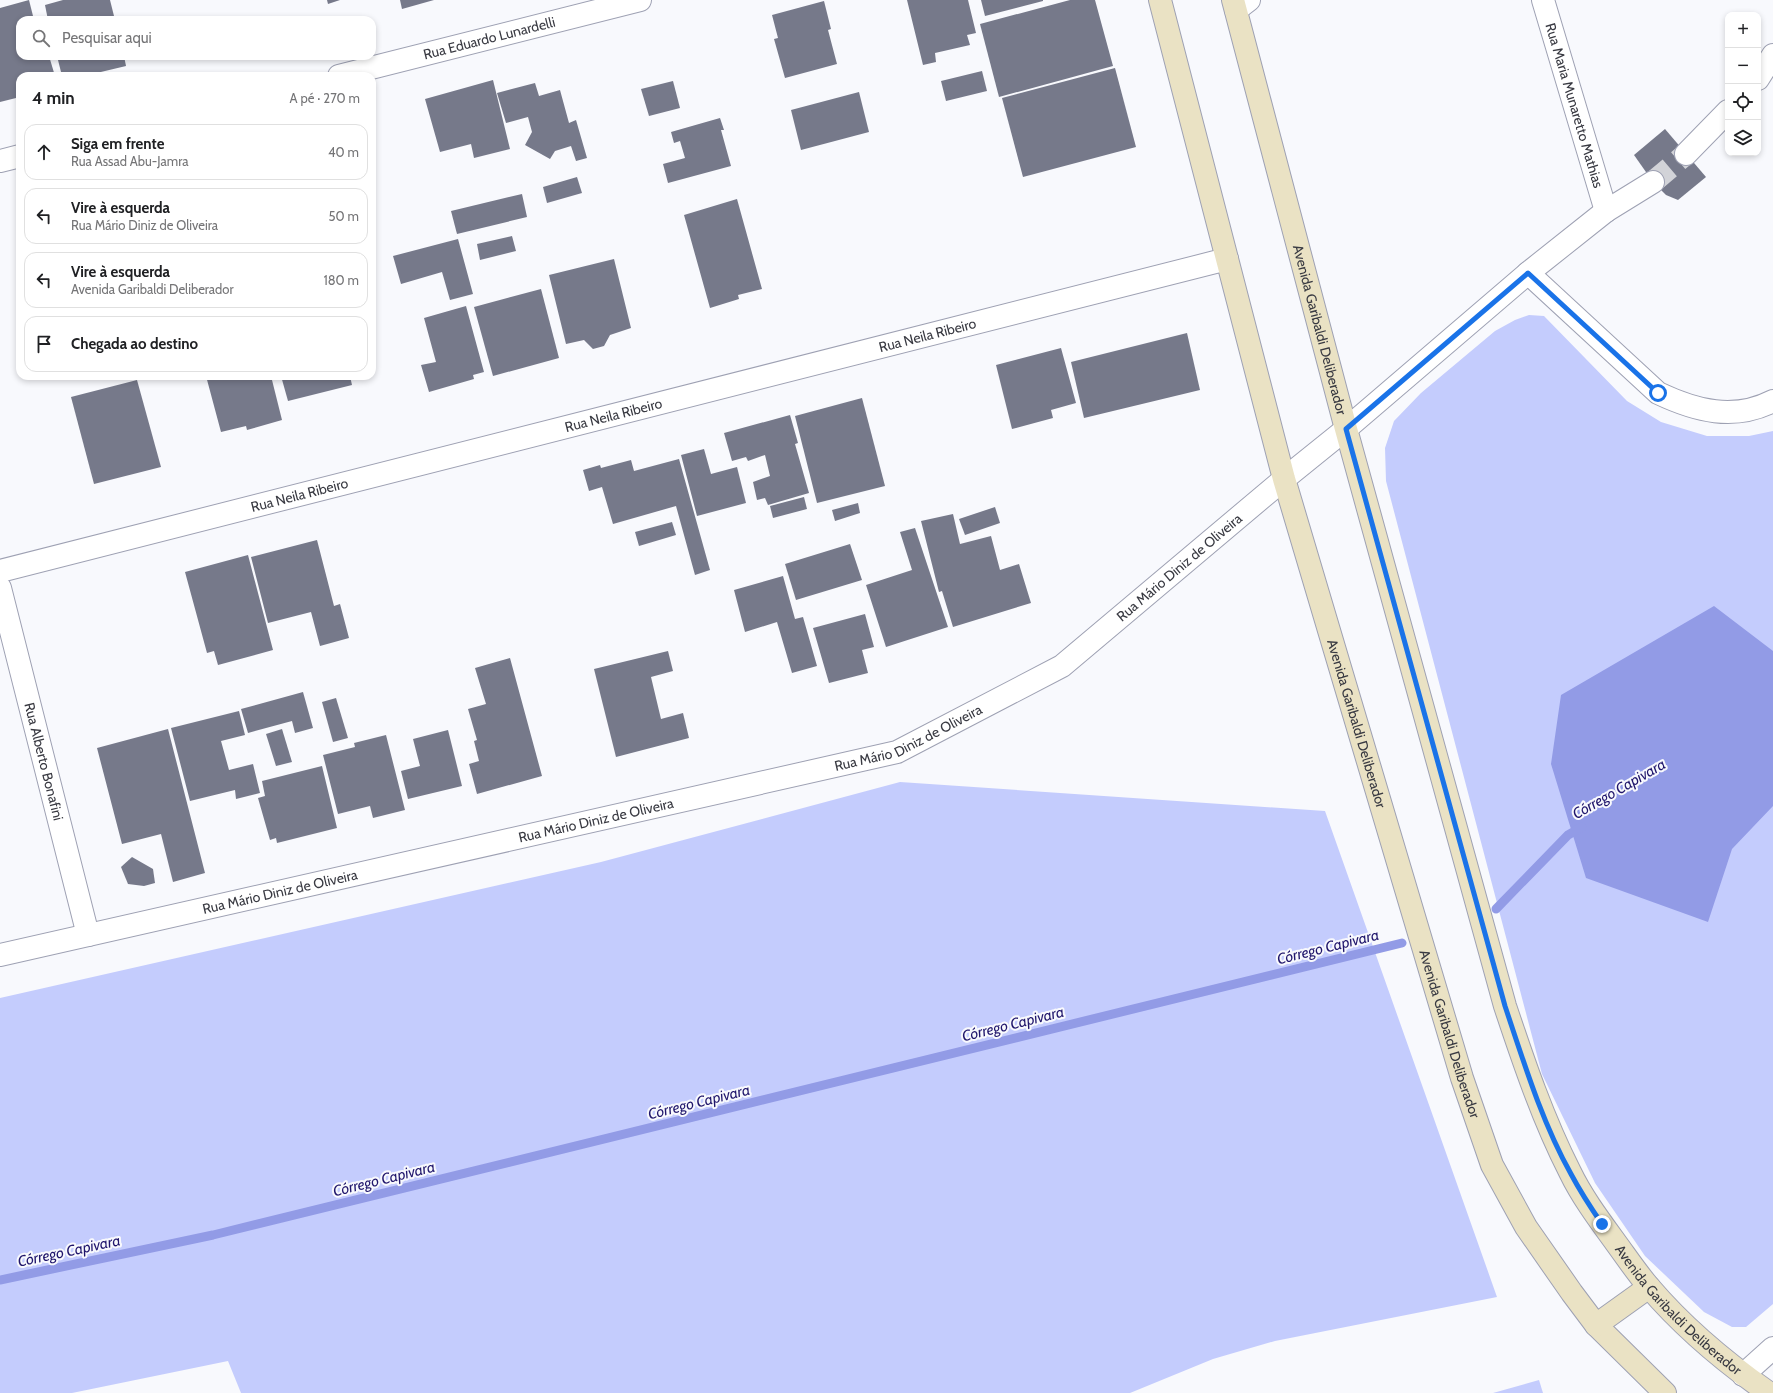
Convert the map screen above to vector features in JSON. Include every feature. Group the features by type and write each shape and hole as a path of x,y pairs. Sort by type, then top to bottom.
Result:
{"street":[{"name":"Rua Eduardo Lunardelli","path":"355,72 640,0"},
{"name":"Avenida Garibaldi Deliberador","path":"1160,0 1284,479 1462,1078 1492,1165 1526,1227 1596,1325 1665,1393"},
{"name":"Rua Maria Munaretto Mathias","path":"1543,0 1606,211"},
{"name":"Avenida Garibaldi Deliberador","path":"1239,3 1346,429 1505,1006 1523,1062 1545,1118 1570,1174 1602,1224 1648,1287 1703,1341 1743,1375 1769,1393"},
{"path":"1761,74 1773,55"},
{"path":"1686,154 1725,114"},
{"path":"0,162 16,157"},
{"name":"Rua Mário Diniz de Oliveira","path":"0,955 897,752 1062,666 1284,479 1346,429 1528,273 1606,211 1653,182"},
{"name":"Rua Neila Ribeiro","path":"0,571 1227,259"},
{"path":"1528,273 1658,393 1682,404 1710,411 1737,413 1762,406 1773,401"},
{"name":"Rua Alberto Bonafini","path":"0,588 88,935"},
{"path":"1596,1325 1648,1287"},
{"path":"1743,1375 1773,1348"}],"shaded area":[{"path":"1529,315 1544,316 1627,401 1661,422 1707,436 1749,436 1773,431 1773,1304 1746,1327 1732,1327 1704,1312 1645,1256 1595,1183 1542,1074 1386,481 1385,448 1394,421 1421,393 1495,331 1515,320"},
{"path":"900,782 1325,811 1497,1297 1275,1341 1213,1359 1130,1393 241,1393 228,1361 72,1393 0,1393 0,998 601,862"},
{"path":"1539,1380 1543,1393 1493,1393"}],"water":[{"path":"1714,606 1773,651 1773,806 1732,849 1708,922 1586,878 1551,764 1561,695"}],"building":[{"path":"29,0 33,16 16,16 16,60 50,60 54,72 16,72 16,98 0,102 0,8"},
{"path":"63,0 110,0 114,16 47,16 45,5"},
{"path":"327,0 340,0 328,4"},
{"path":"400,0 434,0 402,9"},
{"path":"907,0 968,0 976,33 967,35 970,45 935,53 936,62 923,65"},
{"path":"981,0 1043,0 1043,1 985,16"},
{"path":"1070,0 1095,0 1113,66 999,97 980,24"},
{"path":"824,1 831,29 828,30 837,64 785,78 774,39 778,38 772,15"},
{"path":"58,60 125,60 126,66 101,72 61,72"},
{"path":"1115,68 1136,147 1023,177 1002,98"},
{"path":"982,71 987,91 946,101 941,81"},
{"path":"493,80 510,149 474,158 471,144 440,152 425,99"},
{"path":"673,81 680,108 649,116 641,89"},
{"path":"535,83 539,96 560,90 569,123 576,120 587,158 576,161 571,146 555,151 550,159 525,145 532,132 528,117 506,123 497,93"},
{"path":"859,92 869,132 801,150 791,110"},
{"path":"720,118 724,130 721,130 731,166 668,183 663,164 685,158 680,141 674,143 671,132"},
{"path":"1665,129 1706,177 1678,200 1666,195 1653,182 1634,155"},
{"path":"577,177 582,193 547,203 543,187"},
{"path":"522,194 527,217 457,234 451,211"},
{"path":"737,199 762,289 738,295 739,299 710,308 684,215"},
{"path":"512,236 516,251 480,260 477,244"},
{"path":"458,239 473,294 450,300 442,272 401,284 393,256"},
{"path":"614,259 631,328 610,335 604,346 593,349 584,340 566,344 549,275"},
{"path":"541,289 559,358 493,376 474,307"},
{"path":"466,306 484,372 473,375 474,379 429,392 421,365 436,362 424,318"},
{"path":"1187,333 1200,390 1084,418 1071,362"},
{"path":"1061,348 1076,403 1051,410 1053,418 1012,429 996,365"},
{"path":"137,380 161,467 94,484 71,397"},
{"path":"207,380 272,380 282,420 247,430 246,426 221,432"},
{"path":"282,380 351,380 352,385 288,401"},
{"path":"862,398 885,486 817,503 795,416"},
{"path":"790,415 798,443 795,444 809,493 768,505 765,498 757,500 753,482 770,476 765,455 748,461 746,457 732,461 724,433"},
{"path":"704,449 711,474 737,467 746,503 697,516 681,455"},
{"path":"679,459 710,570 695,575 676,506 613,524 602,487 589,491 583,470 600,465 601,468 631,460 634,471"},
{"path":"804,497 807,509 773,518 770,506"},
{"path":"858,503 860,513 835,521 832,510"},
{"path":"995,507 1000,523 965,535 959,519"},
{"path":"953,514 960,544 991,536 1000,570 1019,564 1031,603 953,627 942,591 939,592 921,521"},
{"path":"672,522 676,535 639,546 635,532"},
{"path":"915,528 948,627 886,647 866,585 912,570 900,532"},
{"path":"317,540 334,606 340,604 349,638 320,646 311,612 268,623 251,557"},
{"path":"850,544 862,580 796,600 785,564"},
{"path":"248,555 273,650 218,665 214,651 207,653 185,572"},
{"path":"783,576 795,619 803,617 817,666 792,673 777,622 745,632 734,590"},
{"path":"865,614 874,647 862,650 868,673 829,683 813,628"},
{"path":"668,651 673,671 651,677 661,719 683,713 689,738 616,757 594,669"},
{"path":"510,658 542,776 477,794 469,764 479,761 474,741 477,740 468,709 486,704 475,668"},
{"path":"303,692 313,728 295,733 292,721 248,733 241,709"},
{"path":"336,698 348,738 333,742 322,702"},
{"path":"239,711 245,735 221,741 229,770 253,764 260,793 236,799 235,790 190,801 171,728"},
{"path":"168,729 205,873 173,882 161,834 122,844 97,748"},
{"path":"282,729 292,762 276,766 266,734"},
{"path":"448,730 462,786 408,799 401,771 420,766 413,739"},
{"path":"386,735 405,810 373,818 370,806 338,814 323,755 355,747 354,743"},
{"path":"322,766 337,828 277,843 276,838 270,840 258,798 265,796 262,781"},
{"path":"132,857 153,869 155,883 144,886 128,884 121,867"}],"waterway":[{"name":"Córrego Capivara","path":"1496,909 1568,835 1582,827"},
{"name":"Córrego Capivara","path":"0,1280 213,1235 1402,943"}],"tunnel":[{"path":"1653,182 1686,154"}],"route":[{"path":"1602,1224 1570,1174 1545,1118 1523,1062 1505,1006 1346,429 1528,273 1658,393"}]}
